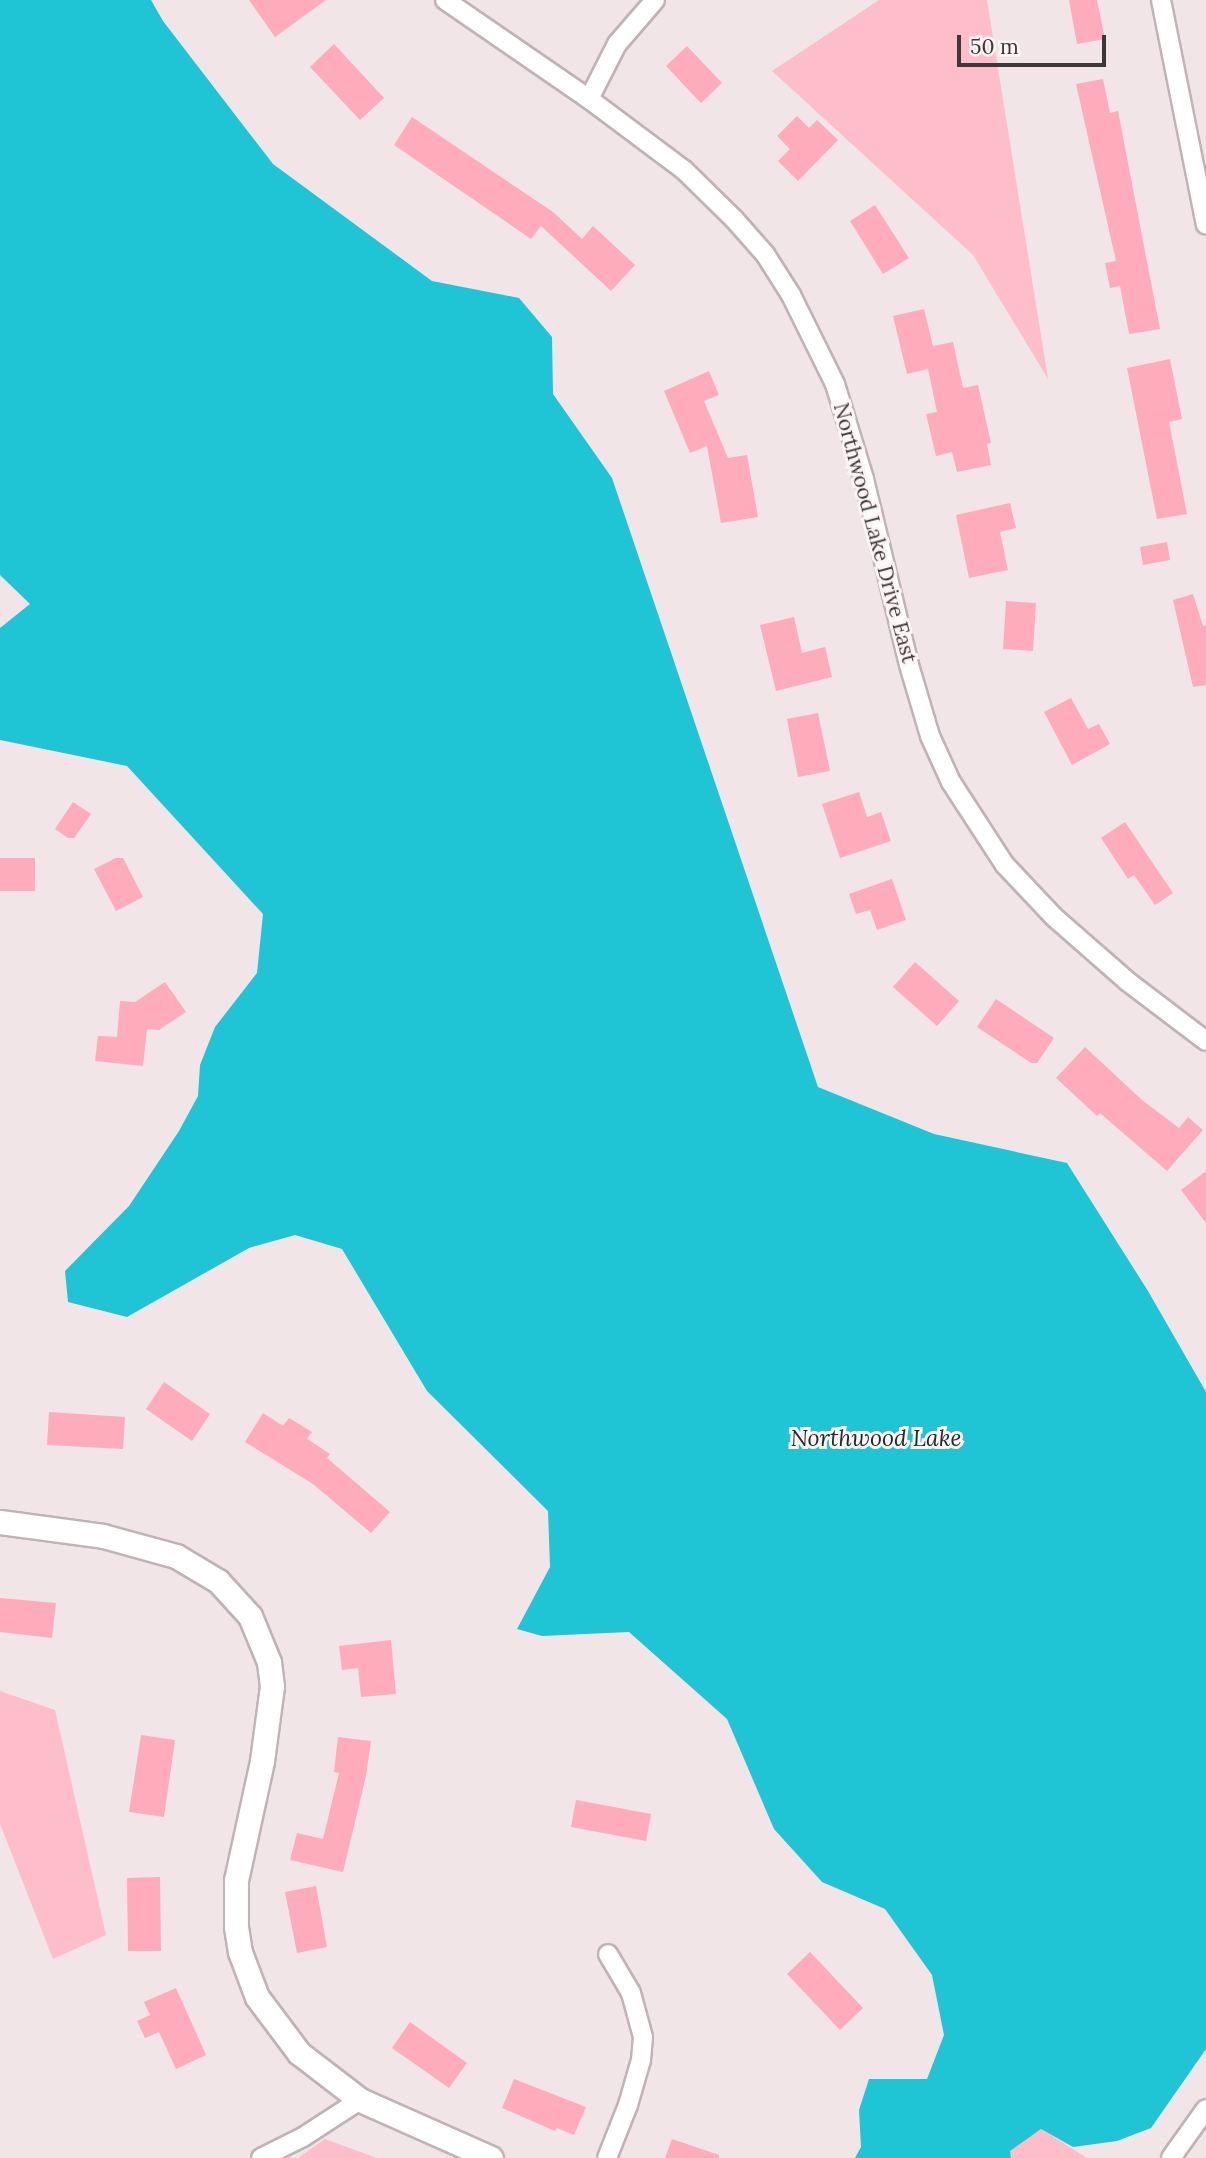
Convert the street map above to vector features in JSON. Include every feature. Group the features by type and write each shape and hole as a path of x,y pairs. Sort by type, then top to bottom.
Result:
{"street":[{"name":"Northwood Lake Drive East","path":"445,0 589,99 684,170 765,254 791,295 844,407 909,665 930,736 951,782 1004,865 1054,917 1127,981 1206,1041"},
{"path":"589,99 617,44 655,0"},
{"path":"1161,0 1206,225"},
{"path":"0,1522 103,1536 176,1556 218,1581 250,1616 269,1661 272,1686 262,1761 236,1880 236,1927 240,1952 257,1997 299,2053 360,2100 491,2158"},
{"path":"607,2158 628,2105 643,2037 631,1993 608,1954"},
{"path":"261,2158 303,2137 360,2100"},
{"path":"1171,2158 1206,2109"}],"shaded area":[{"path":"879,0 987,0 1048,379 973,255 772,71"},
{"path":"0,1691 55,1710 106,1935 53,1959 0,1824"},
{"path":"1041,2129 1087,2158 1011,2158 1009,2151"},
{"path":"325,2139 377,2158 298,2158"}],"water":[{"name":"Northwood Lake","path":"0,0 151,0 163,21 273,164 432,281 519,298 552,337 553,394 612,478 818,1087 934,1134 1067,1163 1148,1291 1206,1392 1206,2049 1151,2128 1117,2141 1073,2147 1041,2129 1010,2151 1011,2158 855,2158 861,2147 859,2110 869,2079 927,2079 944,2035 932,1975 885,1909 822,1882 774,1829 727,1719 629,1632 542,1636 517,1629 550,1567 548,1511 427,1391 342,1249 295,1235 249,1248 127,1317 68,1302 65,1271 129,1206 179,1131 198,1096 200,1065 215,1027 257,973 263,914 127,766 0,740 0,628 30,604 0,575"}],"building":[{"path":"249,0 326,0 275,37"},
{"path":"1069,0 1097,0 1105,39 1077,44"},
{"path":"334,44 384,98 360,120 310,67"},
{"path":"687,46 722,83 701,103 666,66"},
{"path":"1103,79 1110,113 1118,111 1160,329 1129,334 1120,286 1110,288 1105,263 1116,261 1076,84"},
{"path":"797,116 809,128 817,120 838,140 798,181 778,161 790,149 777,136"},
{"path":"412,117 553,212 582,239 593,226 635,265 611,291 541,226 531,239 394,145"},
{"path":"875,205 909,258 883,274 850,221"},
{"path":"924,309 933,346 953,342 963,388 978,385 991,443 987,444 991,465 957,472 952,452 936,456 926,414 937,412 928,369 907,374 893,316"},
{"path":"1170,359 1182,419 1169,422 1187,514 1157,519 1127,368"},
{"path":"709,371 719,395 704,401 728,458 747,455 758,517 721,523 707,446 690,453 664,391"},
{"path":"1010,503 1016,528 1000,532 1008,570 969,578 956,515"},
{"path":"1167,542 1170,560 1143,565 1140,547"},
{"path":"1193,594 1203,626 1206,625 1206,685 1193,687 1173,600"},
{"path":"1006,601 1036,603 1033,651 1003,649"},
{"path":"794,617 802,653 825,647 832,677 776,691 760,625"},
{"path":"1071,698 1088,729 1099,724 1110,744 1072,765 1044,712"},
{"path":"818,713 830,771 798,777 787,719"},
{"path":"859,792 867,817 881,812 891,841 840,858 822,804"},
{"path":"73,802 91,814 74,838 68,838 55,829"},
{"path":"1125,822 1173,893 1155,905 1134,875 1128,879 1101,838"},
{"path":"0,858 35,858 35,891 0,891"},
{"path":"116,858 123,858 143,897 116,911 94,869"},
{"path":"892,879 906,920 877,930 870,910 856,914 849,894"},
{"path":"915,962 959,1001 937,1026 893,987"},
{"path":"165,982 186,1012 159,1030 147,1029 143,1066 95,1061 98,1036 117,1037 120,1001 135,1002"},
{"path":"996,999 1054,1038 1037,1063 1031,1063 977,1027"},
{"path":"1085,1047 1142,1100 1179,1128 1188,1117 1203,1130 1167,1171 1100,1113 1097,1116 1056,1078"},
{"path":"1206,1171 1206,1223 1181,1190"},
{"path":"164,1382 210,1414 192,1441 146,1409"},
{"path":"49,1412 125,1417 123,1449 47,1445"},
{"path":"263,1413 283,1426 289,1418 312,1432 307,1439 330,1454 327,1458 390,1512 371,1533 313,1484 245,1442"},
{"path":"0,1598 56,1603 52,1638 0,1632"},
{"path":"391,1640 396,1694 361,1697 358,1668 342,1670 339,1646"},
{"path":"141,1735 175,1740 164,1817 129,1812"},
{"path":"338,1737 371,1741 366,1776 343,1872 290,1860 297,1833 323,1839 339,1773 334,1772"},
{"path":"576,1800 651,1814 646,1841 571,1827"},
{"path":"160,1877 161,1951 128,1951 127,1878"},
{"path":"316,1886 327,1947 297,1953 285,1892"},
{"path":"810,1952 863,2008 840,2030 787,1974"},
{"path":"176,1988 206,2055 176,2069 159,2032 145,2038 137,2021 150,2015 144,2002"},
{"path":"410,2022 467,2063 449,2088 392,2048"},
{"path":"514,2079 586,2107 574,2135 557,2128 555,2131 502,2108"},
{"path":"672,2139 719,2155 719,2158 665,2158"}]}
